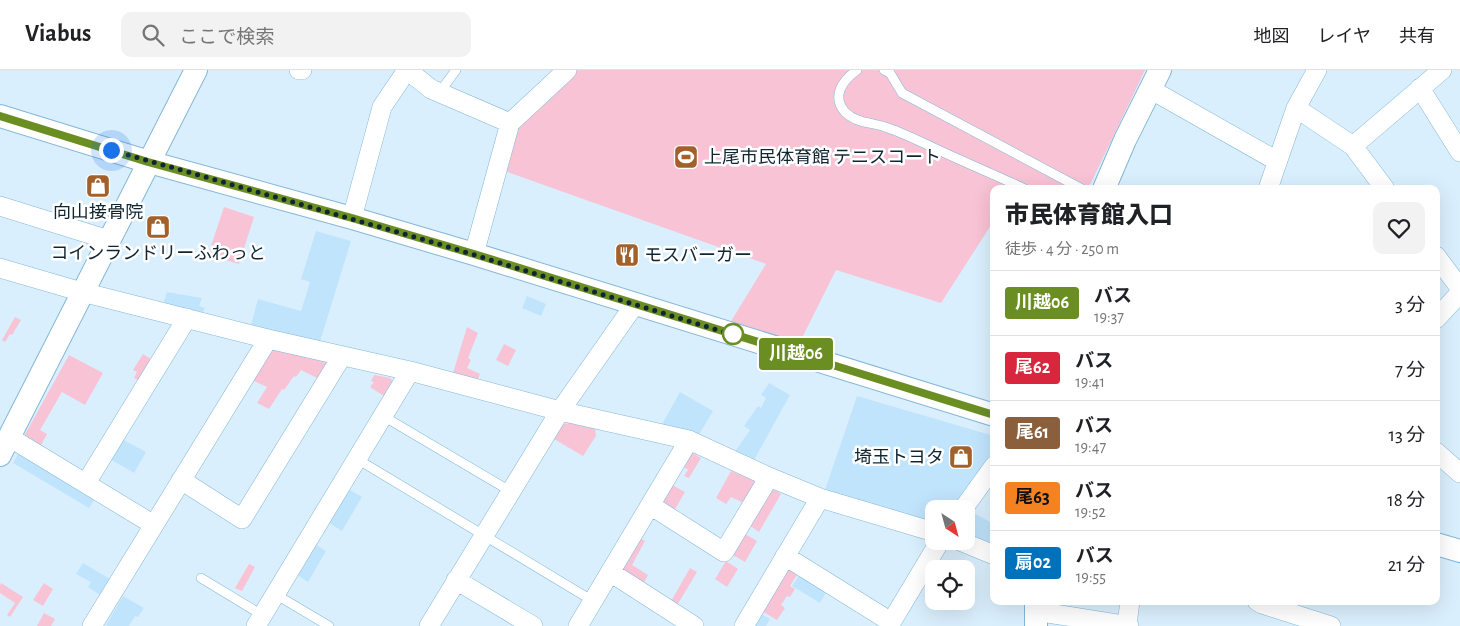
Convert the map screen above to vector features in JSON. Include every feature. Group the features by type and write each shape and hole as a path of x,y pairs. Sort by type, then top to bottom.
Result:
{"street":[{"path":"154,525 86,483 4,446 196,70"},
{"path":"352,218 382,107 407,70 431,89 510,123"},
{"path":"1106,185 1155,79 1275,179 1296,108 1317,70"},
{"path":"1353,146 1442,70"},
{"path":"474,254 510,123 564,71"},
{"path":"1420,88 1460,152"},
{"path":"1296,108 1353,146 1382,185"},
{"path":"0,116 148,162 352,218 474,254 990,414"},
{"path":"0,206 109,240"},
{"path":"1440,261 1460,288"},
{"path":"0,268 82,292 268,339 410,372 560,411 688,440 820,498 925,529"},
{"path":"1440,315 1460,293"},
{"path":"429,626 510,490 560,411 634,304"},
{"path":"86,483 187,318"},
{"path":"92,626 268,339"},
{"path":"181,480 242,519 342,356"},
{"path":"259,620 410,372"},
{"path":"578,626 688,440"},
{"path":"1440,456 1460,473"},
{"path":"969,500 990,471"},
{"path":"650,505 724,552 769,477"},
{"path":"744,626 820,498"},
{"path":"1440,545 1460,551"},
{"path":"975,547 990,553"},
{"path":"785,556 890,624 935,550"},
{"path":"610,572 694,626"},
{"path":"456,580 533,626"},
{"path":"1036,613 1128,625 1130,605"},
{"path":"1278,605 1306,622 1331,626"}],"lane":[{"path":"439,93 456,70"},
{"path":"857,70 847,77 840,88 839,98 845,111 852,117 861,122 887,127 1016,185"},
{"path":"884,70 890,73 902,93 1074,185"},
{"path":"384,416 510,490"},
{"path":"357,459 593,601"},
{"path":"201,578 259,620"},
{"path":"275,594 329,626"}],"shaded area":[{"path":"578,70 1145,70 1090,185 990,185 990,227 941,303 836,270 799,344 730,323 766,264 502,170 515,131"},
{"path":"224,207 254,217 239,264 208,255"},
{"path":"316,231 351,241 319,345 251,325 258,299 301,311 310,282 301,279"},
{"path":"167,292 202,298 199,306 205,308 202,314 163,305"},
{"path":"527,296 546,304 541,316 522,308"},
{"path":"15,317 21,320 12,335 10,334 5,342 2,340"},
{"path":"467,327 478,333 468,358 471,360 467,368 480,374 478,379 453,373"},
{"path":"504,344 516,350 508,366 496,360"},
{"path":"278,349 327,362 329,368 321,380 301,370 284,390 282,389 269,409 257,403 267,387 252,380 272,350"},
{"path":"143,354 154,361 141,382 134,378 137,372 133,370"},
{"path":"69,355 103,373 85,405 62,392 40,430 47,434 40,447 23,438"},
{"path":"374,375 390,378 394,383 384,396 370,387 374,382 371,381"},
{"path":"769,383 790,395 753,462 734,453 750,430 744,426 758,406 761,408 766,398 761,395"},
{"path":"680,392 713,411 697,438 661,426"},
{"path":"857,396 990,435 990,461 962,500 925,500 925,521 825,490"},
{"path":"578,422 595,428 596,436 583,456 554,439 563,424"},
{"path":"122,439 146,452 134,473 110,459"},
{"path":"20,450 97,496 89,508 13,463"},
{"path":"691,452 701,458 689,478 684,476 688,470 682,466"},
{"path":"731,471 756,481 748,505 731,497 726,504 716,498"},
{"path":"672,485 685,492 674,511 661,505"},
{"path":"348,489 362,497 342,531 328,522"},
{"path":"770,490 781,494 759,532 749,525"},
{"path":"975,514 990,522 990,546 975,541"},
{"path":"745,534 757,541 745,562 733,555"},
{"path":"640,538 645,541 632,565 648,575 642,586 621,571"},
{"path":"315,544 326,551 308,582 297,575"},
{"path":"726,561 738,569 727,587 715,579"},
{"path":"83,563 110,579 100,595 88,587 91,582 76,574"},
{"path":"249,564 255,567 242,591 235,588"},
{"path":"690,568 697,572 676,607 670,603"},
{"path":"789,568 798,573 790,586 795,589 790,597 787,596 781,605 785,608 777,620 760,610"},
{"path":"800,574 827,591 820,603 792,586"},
{"path":"1,583 23,597 10,617 7,615 15,603 0,593"},
{"path":"44,583 53,589 43,606 33,600"},
{"path":"123,596 144,608 138,617 135,616 129,626 107,626 106,625"},
{"path":"758,612 770,619 766,626 753,626"},
{"path":"44,613 55,619 51,626 37,626"}],"bus line":[{"name":"川越06","path":"0,116 148,162 352,218 474,254 990,414"}],"place":[{"name":"上尾市民体育館 テニスコート","path":"686,157"},
{"name":"向山接骨院","path":"98,186"},
{"name":"コインランドリーふわっと","path":"158,227"},
{"name":"モスバーガー","path":"627,255"},
{"name":"埼玉トヨタ","path":"961,457"}],"route":[{"path":"111,150 148,162 352,218 737,336 733,334"}]}
